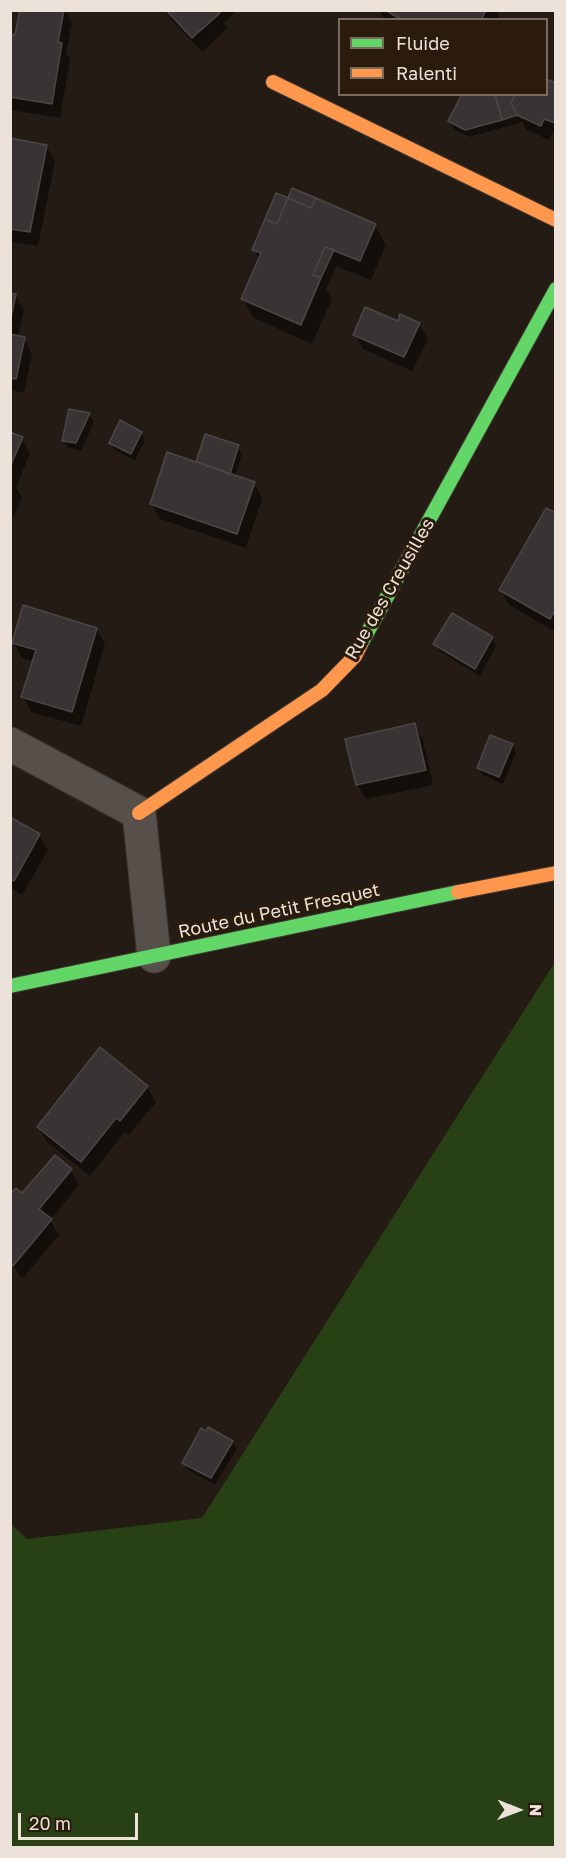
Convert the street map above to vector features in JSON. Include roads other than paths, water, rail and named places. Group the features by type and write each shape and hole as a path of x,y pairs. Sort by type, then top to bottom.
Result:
{"street":[{"path":"273,82 555,219"},
{"name":"Rue des Creusilles","path":"139,813 322,690 355,656 555,289"},
{"path":"10,744 139,813 154,956"},
{"name":"Route du Petit Fresquet","path":"10,986 555,873"}]}
